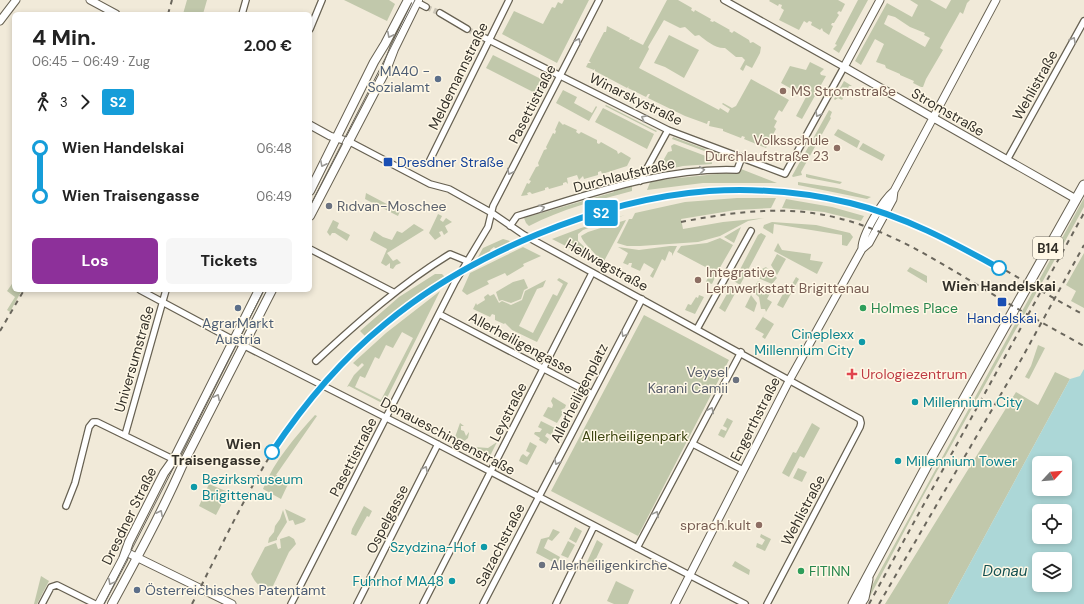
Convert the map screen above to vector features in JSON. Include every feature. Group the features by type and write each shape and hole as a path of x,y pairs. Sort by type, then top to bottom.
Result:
{"main road":[{"path":"312,186 374,62 408,0"},
{"path":"312,212 350,142 388,66 394,49 416,1"},
{"name":"B14","path":"853,604 868,580 931,458 1084,185"},
{"name":"Dresdner Straße","path":"99,604 164,473 174,459 258,292"},
{"name":"Dresdner Straße","path":"112,604 178,479 183,464 271,292"},
{"path":"860,604 864,598 868,580"}],"street":[{"path":"0,21 16,0"},
{"path":"90,0 112,12"},
{"path":"243,12 246,0"},
{"path":"312,24 322,0"},
{"name":"Meldemannstraße","path":"430,162 509,0"},
{"name":"Pasettistraße","path":"290,604 387,418 439,314 467,261 488,226 493,206 599,0"},
{"name":"Stromstraße","path":"724,0 734,2 934,119 1076,199"},
{"path":"844,67 880,0"},
{"name":"Engerthstraße","path":"675,604 790,380 862,249 862,240 887,197 894,191 934,119 996,0"},
{"path":"416,1 426,7"},
{"path":"440,13 467,29"},
{"name":"Wehlistraße","path":"1007,160 1084,21"},
{"name":"Winarskystraße","path":"481,36 490,39 668,130 785,174 844,67"},
{"name":"Hellwagstraße","path":"312,126 336,138 350,142 430,184 449,190 492,213 510,226 592,273 741,352 858,417 861,422 860,427"},
{"path":"640,181 668,130"},
{"name":"Durchlaufstraße","path":"510,226 517,216 614,187 687,172 737,170 742,157"},
{"path":"697,329 751,231"},
{"path":"312,250 393,292"},
{"path":"316,361 353,326 393,292 450,254 467,261"},
{"name":"Leystraße","path":"423,604 592,273"},
{"name":"Donaueschingenstraße","path":"144,292 233,340 438,444 539,498 745,604"},
{"name":"Universumstraße","path":"125,435 165,292"},
{"name":"Allerheiligenplatz","path":"539,498 642,299"},
{"name":"Allerheiligengasse","path":"439,314 592,394"},
{"path":"637,548 741,352"},
{"path":"66,506 75,483 89,427 93,422 97,422 125,435 183,464"},
{"name":"Wehlistraße","path":"767,604 860,427"},
{"name":"Ospelgasse","path":"357,604 438,444"},
{"path":"693,444 743,470"},
{"name":"Salzachstraße","path":"483,604 539,498"},
{"path":"556,604 594,526"},
{"path":"126,552 232,604"},
{"path":"42,604 51,587 57,585 95,604"}],"green space":[{"path":"187,0 207,0 204,12 184,12"},
{"path":"344,0 389,0 395,4 387,21"},
{"path":"564,0 589,0 557,63 502,34 514,11 543,24 552,7 555,8 558,2 562,4"},
{"path":"667,0 678,0 692,8 691,10 694,12 695,10 711,19 710,21 714,21 730,30 729,31 732,33 734,31 749,40 750,43 753,42 761,47 760,53 752,68 746,65 743,71 740,69 745,60 742,57 736,57 725,48 714,46 699,35 695,36 685,27 680,28 664,20 648,47 649,49 639,68 719,110 720,108 728,113 730,109 722,104 723,103 732,108 736,106 751,79 789,100 782,112 779,110 774,119 777,121 774,127 776,129 766,148 744,139 745,137 742,136 741,138 723,131 723,129 709,126 710,121 708,121 707,124 685,116 648,98 650,94 646,97 628,88 629,86 627,88 595,71 595,69 586,67 588,63 591,63 589,61 604,32 606,32 607,26 630,38 629,40 631,39 643,45"},
{"path":"838,0 845,4 841,12 839,11 837,13 839,15 831,25 833,26 829,35 823,31 822,28 820,30 811,25 812,22 809,21 807,23 804,21 799,30 779,20 784,10 781,8 782,5 779,4 778,6 769,1"},
{"path":"858,0 868,0 839,53 833,49 837,45 835,44"},
{"path":"910,0 930,0 946,9 951,0 970,0 967,3 963,14 960,12 940,48 943,50 923,87 913,83 914,81 886,68 885,65 876,62 884,44 875,39 861,65 855,61 887,3 912,17 918,5","holes":["888,15 895,17 910,27 925,33 924,35 930,38 925,47 884,24"]},
{"path":"669,35 699,50 684,78 665,67 654,63"},
{"path":"493,55 547,82 541,96 486,68"},
{"path":"810,62 824,69 820,73 821,75 826,76 802,119 796,116 806,97 781,83 790,66 806,70"},
{"path":"844,81 852,86 849,86 842,100 838,98 835,100 834,99"},
{"path":"563,90 577,97 574,103 592,113 596,106 597,107 589,121 556,103"},
{"path":"606,105 657,131 656,132 605,106"},
{"path":"603,108 654,134 647,149 595,122"},
{"path":"829,110 832,112 831,118 801,172 802,175 793,177 792,176"},
{"path":"559,121 563,125 564,124 577,130 576,132 579,134 581,132 597,140 597,143 599,144 601,142 617,151 618,154 621,152 631,158 627,166 602,174 601,171 598,172 598,175 584,179 583,176 579,180 577,175 567,178 568,184 566,182 563,183 563,185 549,189 548,187 545,188 545,190 532,194 530,192 527,193 528,195 521,196 527,183 529,184 531,181 529,180 536,167 539,166 538,163 544,150 547,149 546,147 553,133 555,134"},
{"path":"838,129 860,141 857,148 834,135"},
{"path":"673,137 735,160 734,162 672,139"},
{"path":"863,143 885,155 882,161 859,149"},
{"path":"674,144 711,158 712,164 683,166 660,171 659,168 668,152 672,151 671,146"},
{"path":"741,169 777,183 703,183 647,190 651,180 717,174"},
{"path":"806,174 842,182 840,184 809,178 806,177"},
{"path":"798,182 837,188 871,197 867,199 798,185"},
{"path":"632,185 632,191 567,210 529,226 524,218 614,192 614,190"},
{"path":"366,193 400,211 398,216 365,199"},
{"path":"737,198 776,198 771,208 736,210 681,219 683,229 723,222 764,218 748,221 720,236 698,242 640,246 627,246 617,243 629,219 632,219 635,213 685,202"},
{"path":"1084,198 1084,207 917,507 866,604 862,604"},
{"path":"786,199 832,207 864,216 861,221 824,212 782,208"},
{"path":"438,214 442,216 440,220 443,222 446,218 452,222 445,226 448,232 444,235 442,231 439,232 441,236 435,240 429,233"},
{"path":"625,215 583,230 578,234 578,241 599,263 552,239 581,228"},
{"path":"333,220 339,223 337,228 350,235 347,241 335,233 332,233 330,236 327,232"},
{"path":"626,220 603,263 584,242 581,236 588,232"},
{"path":"772,222 816,225 850,233 853,237 847,246 842,245 842,235 774,224 773,234 763,228 764,225"},
{"path":"414,224 424,230 387,253 393,261 397,259 401,263 396,265 393,269 390,268 390,263 386,266 381,263 387,249 370,240 374,231 383,237 392,240 397,231 402,233"},
{"path":"741,227 734,243 724,237"},
{"path":"761,233 766,236 740,285 734,281 758,235"},
{"path":"720,238 733,245 718,271 711,269 717,273 712,284 706,282 711,270 677,252 681,246 707,243"},
{"path":"503,239 513,242 496,249 494,247 490,250 491,252 477,259 483,248"},
{"path":"778,243 782,250 811,254 810,260 823,262 817,274 774,251"},
{"path":"677,246 672,256 672,253 669,251 665,261 662,259 653,278 650,276 654,269 644,263 640,271 631,267 632,263 629,263 628,265 623,263 628,253 618,247 639,250"},
{"path":"523,247 541,256 523,264 524,266 507,276 505,273 487,281 489,284 467,295 462,291 470,273"},
{"path":"1084,253 1084,308 1071,301 1076,291 1066,285"},
{"path":"777,254 786,259 777,275 771,265"},
{"path":"766,267 777,278 772,284 758,278 762,269"},
{"path":"910,267 927,276 927,283 907,271"},
{"path":"435,274 442,274 445,277 405,303 365,336 360,331 399,297"},
{"path":"796,277 799,279 783,308 777,305 784,292 787,293"},
{"path":"559,278 568,283 537,342 512,330 505,323 504,324 495,320 495,315 492,314 490,317 473,309 476,303 477,305 485,300 484,297 488,294 490,296 494,294 499,303 502,301 511,305 522,300 525,291 546,280 543,287 537,289 519,326 533,333 553,294 557,296 563,284 557,280"},
{"path":"524,279 528,288 524,290 521,299 511,303 502,300 499,301 496,292 513,282"},
{"path":"758,281 761,282 760,287 763,290 769,287 773,288 767,299 772,302 766,312 765,309 761,309 759,297 752,291"},
{"path":"12,284 12,292 21,292 10,312 7,310 15,297 7,291"},
{"path":"732,285 738,288 725,312 719,308"},
{"path":"440,291 384,404 349,386 347,387 354,375 364,365 362,363 358,367 353,363 386,333","holes":["402,332 413,338 381,400 355,387 360,376 365,378 375,357 379,359 386,345 393,348"]},
{"path":"699,295 704,297 695,314 685,310 688,304 691,305"},
{"path":"751,295 757,303 754,312 745,307"},
{"path":"766,312 763,317 774,324 765,339 762,337 764,334 755,329"},
{"name":"Allerheiligenpark","path":"644,315 729,360 638,536 551,491"},
{"path":"1038,345 1045,348 1029,379 1025,377 1031,366"},
{"path":"1055,372 1070,379 948,604 885,604 1016,392 1038,405"},
{"path":"553,397 566,405 565,408 561,410 563,413 557,423 543,416 548,407 552,408 553,405 551,401"},
{"path":"315,415 317,416 276,475 289,482 281,499 263,489 279,459"},
{"path":"727,418 733,421 724,438 718,435 721,429 726,431 727,428 723,426"},
{"path":"541,421 555,428 551,435 547,433 545,436 549,439 546,444 539,440 540,438 534,434 535,432 540,432 542,429 538,427"},
{"path":"460,423 464,426 461,426 461,430 464,431 466,436 469,432 468,438 461,444 454,440"},
{"path":"812,423 820,428 804,458 800,456 789,477 782,473 793,452 796,453"},
{"path":"497,442 489,458 471,449 475,447 488,448"},
{"path":"530,442 537,446 527,465 519,461 523,454 527,457 530,453 526,451"},
{"path":"798,468 807,472 802,482 793,478"},
{"path":"209,484 228,492 216,515 199,506"},
{"path":"364,506 372,511 369,517 367,516 356,536 351,534 352,529"},
{"path":"285,509 306,519 304,522 295,525 293,520 289,521"},
{"path":"283,510 287,522 277,540 268,543 269,538 274,532 275,526 280,519"},
{"path":"575,527 582,531 576,543 569,539"},
{"path":"553,529 560,532 552,541 548,539 544,548 560,557 557,564 536,553 541,539 549,537"},
{"path":"761,534 771,539 765,551 756,547 757,543 762,545 765,540 760,537"},
{"path":"289,536 294,539 296,544 289,552 273,586 265,587 257,584 251,574 265,547 276,543 278,549 281,548 280,539"},
{"path":"597,540 603,544 593,565 587,562"},
{"path":"568,541 575,545 568,558 561,555"},
{"path":"735,561 750,570 749,575 732,566"},
{"path":"41,576 49,581 37,604 34,604"},
{"path":"616,581 634,590 628,604 614,604 607,601"}],"water":[{"name":"Donau","path":"1084,369 1084,604 948,604 1070,379 1080,376"}],"tunnel":[{"path":"426,7 440,13"},
{"path":"467,29 481,36"}],"tram line":[{"path":"312,202 415,0"},
{"path":"104,604 263,292"}],"railway":[{"path":"169,12 172,0"},
{"path":"192,604 260,472 293,422 311,398 337,368 366,341 427,293 495,254 568,224 637,204 672,197 743,191 778,192 814,196 850,203 881,212 941,236 1084,315"},
{"path":"681,222 712,216 758,211 805,212 854,222 899,240 920,251 1009,304 1084,346"},
{"path":"869,604 1084,213"},
{"path":"879,604 1022,358 1084,245"},
{"path":"0,331 23,292"}],"train":[{"name":"S2","path":"272,452 296,417 327,379 374,333 419,298 474,263 516,243 603,212 634,204 663,197 709,191 780,191 814,196 851,203 896,217 923,228 999,268"}],"place":[{"name":"MA40 - Sozialamt","path":"438,79"},
{"name":"MS Stromstraße","path":"783,91"},
{"name":"Volksschule Durchlaufstraße 23","path":"837,148"},
{"name":"Dresdner Straße","path":"388,162"},
{"name":"Rıdvan-Moschee","path":"329,206"},
{"name":"Wien Handelskai","path":"999,268"},
{"name":"Integrative Lernwerkstatt Brigittenau","path":"698,280"},
{"name":"Handelskai","path":"1002,302"},
{"name":"AgrarMarkt Austria","path":"238,308"},
{"name":"Holmes Place","path":"863,308"},
{"name":"Cineplexx Millennium City","path":"862,342"},
{"name":"Urologiezentrum","path":"852,374"},
{"name":"Veysel Karani Camii","path":"736,380"},
{"name":"Millennium City","path":"915,402"},
{"name":"Wien Traisengasse","path":"272,452"},
{"name":"Millennium Tower","path":"898,461"},
{"name":"Bezirksmuseum Brigittenau","path":"194,487"},
{"name":"sprach.kult","path":"759,525"},
{"name":"Szydzina-Hof","path":"484,547"},
{"name":"Allerheiligenkirche","path":"542,565"},
{"name":"FITINN","path":"801,571"},
{"name":"Fuhrhof MA48","path":"452,581"},
{"name":"Österreichisches Patentamt","path":"137,590"}]}
